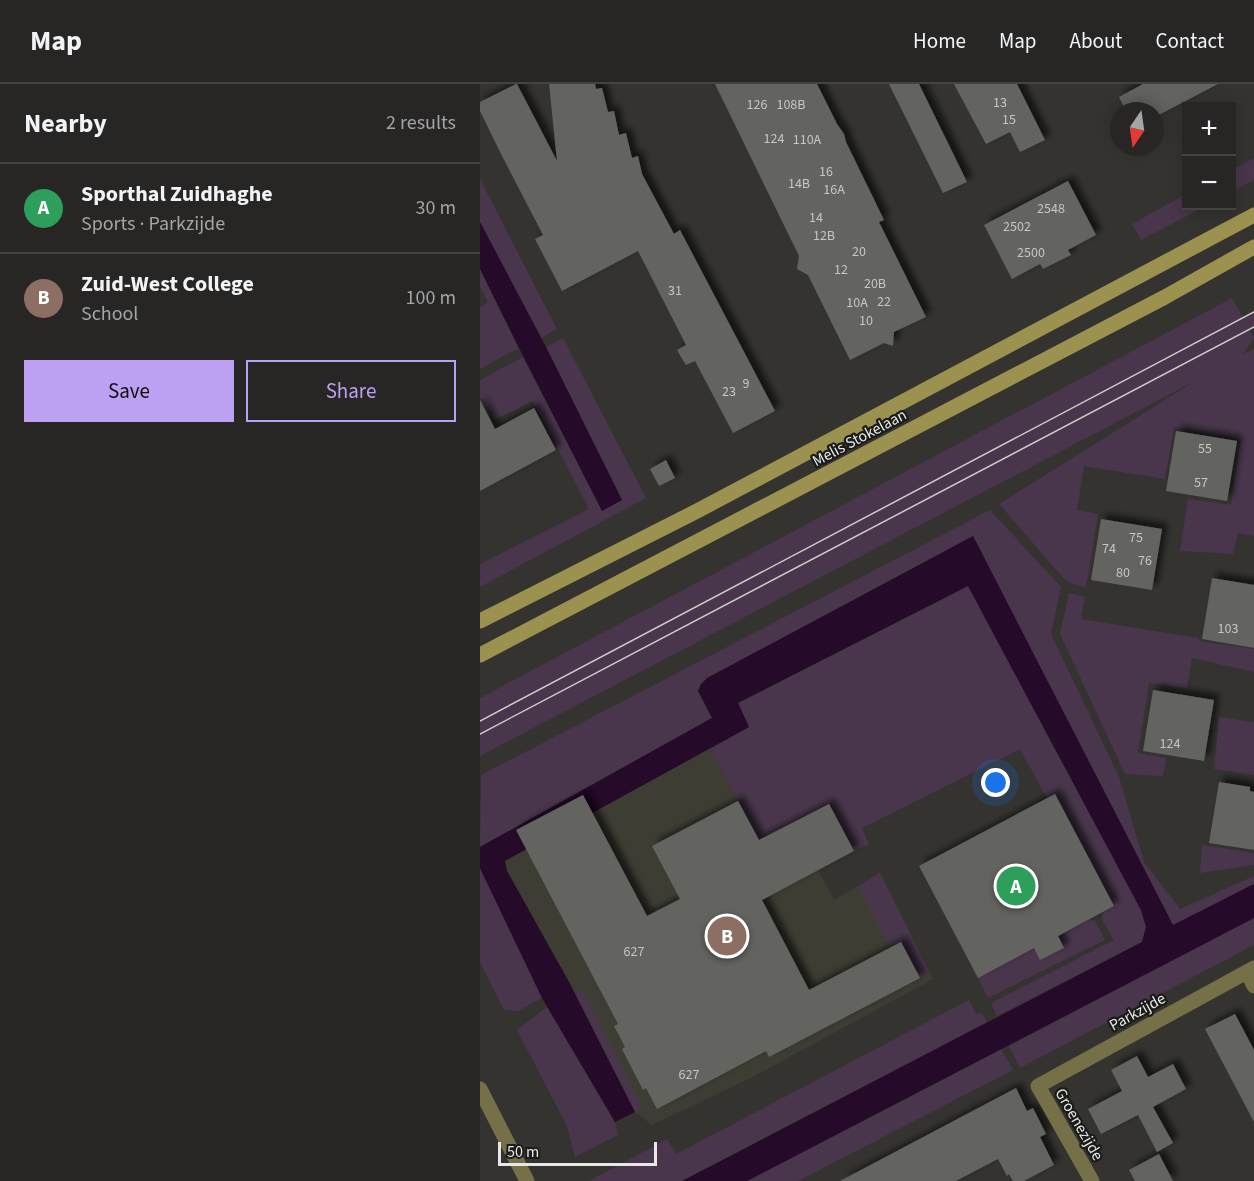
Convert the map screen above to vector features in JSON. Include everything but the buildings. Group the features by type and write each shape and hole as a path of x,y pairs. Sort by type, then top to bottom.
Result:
{"street":[{"name":"Melis Stokelaan","path":"480,621 699,510 1254,215"},
{"name":"Melis Stokelaan","path":"480,655 1165,297 1254,247"},
{"path":"1250,970 1254,986"},
{"name":"Parkzijde","path":"1038,1086 1250,970"},
{"name":"Groenezijde","path":"1038,1086 1092,1181"},
{"path":"480,1089 527,1181"}],"shaded area":[{"path":"1254,158 1254,180 1236,190 1236,168"},
{"path":"480,179 557,329 541,338 480,222"},
{"path":"1182,196 1182,210 1198,210 1141,240 1132,224"},
{"path":"480,222 546,347 622,500 602,511 480,269"},
{"path":"480,269 519,349 480,369 480,307 488,302 480,287"},
{"path":"1232,298 1243,317 1254,312 1254,327 1249,330 1254,338 1243,354 1254,349 1254,536 1238,533 1233,554 1180,551 1188,499 1231,505 1241,439 1174,427 1165,479 1084,466 1077,510 1098,514 1086,588 1066,581 999,504 1195,381 480,756 480,698"},
{"path":"563,338 646,498 480,587 480,564 589,509 533,401 494,420 483,398 480,399 480,380 523,357 602,510 622,500 546,347"},
{"path":"990,510 1061,587 1051,634 1119,777 1144,862 1180,909 1254,876 1254,884 1173,926 973,536 712,718 480,847 481,775"},
{"path":"973,536 1173,925 1254,884 1254,918 747,1181 682,1181 1142,942 1146,927 1141,910 968,586 738,703 749,727 505,861 507,871 569,982 635,1112 615,1122 542,998 480,868 480,847 712,718 698,691 707,678"},
{"path":"968,586 1141,910 1146,927 1142,942 997,1016 991,1003 1114,940 1101,918 1104,912 1114,906 1055,794 1047,798 1020,749 862,828 869,844 854,851 828,804 759,840 710,749 749,727 738,703"},
{"path":"1069,593 1085,597 1081,619 1254,649 1254,672 1192,658 1187,688 1149,683 1138,753 1166,758 1163,776 1125,774 1060,634"},
{"path":"1219,717 1254,722 1254,775 1214,769"},
{"path":"698,726 784,888 818,870 834,900 880,873 933,979 751,1078 652,1125 635,1112 569,982 507,871 493,840"},
{"path":"1202,845 1254,853 1254,865 1200,873"},
{"path":"480,868 542,998 518,1011 504,1010 480,962"},
{"path":"880,873 929,971 920,978 901,942 890,947 859,886"},
{"path":"1254,918 1254,945 1020,1068 1009,1046"},
{"path":"1089,920 1095,921 1105,940 988,998 978,978 1034,948 1040,960 1064,948 1058,936"},
{"path":"582,989 642,1108 635,1112 575,993"},
{"path":"969,1000 976,1014 982,1013 987,1022 682,1181 589,1181 667,1139 676,1154"},
{"path":"547,1007 615,1122 618,1135 575,1157 567,1126 517,1030"},
{"path":"1001,1049 1013,1070 798,1181 747,1181"}],"tram line":[{"path":"480,721 1254,312"},
{"path":"480,734 1254,327"}],"place":[{"name":"Sporthal Zuidhaghe","path":"1016,886"},
{"name":"Zuid-West College","path":"727,936"}]}
